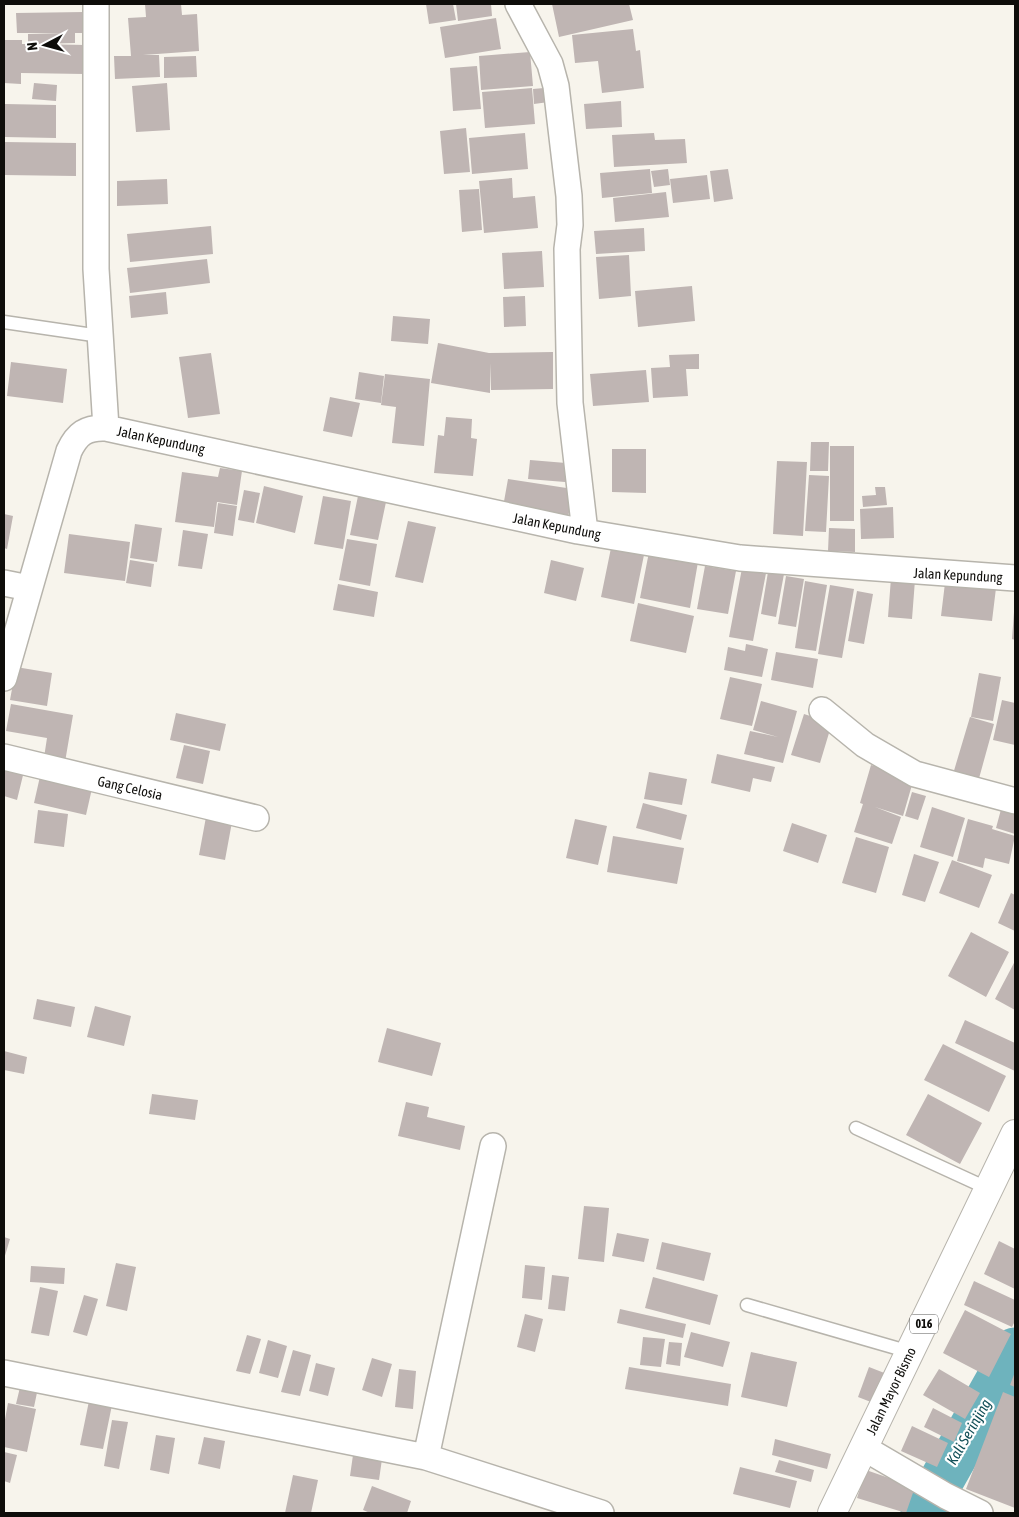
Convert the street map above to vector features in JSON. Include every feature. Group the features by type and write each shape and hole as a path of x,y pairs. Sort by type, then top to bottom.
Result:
{"main road":[{"name":"Jalan Mayor Bismo","path":"832,1513 1015,1134"}],"street":[{"path":"4,678 68,451 73,442 84,431 94,428 106,428 96,269 96,4"},
{"path":"518,4 550,64 561,116 570,226 566,249 570,403 585,532"},
{"name":"Jalan Kepundung","path":"106,428 585,532 740,558 1015,578"},
{"path":"4,583 29,588"},
{"path":"822,710 865,745 915,774 1015,802"},
{"name":"Gang Celosia","path":"4,757 256,818"},
{"path":"426,1457 493,1146"},
{"path":"4,1373 426,1457 601,1513"},
{"path":"864,1448 946,1496 980,1513"}],"lane":[{"path":"4,322 100,336"},
{"path":"856,1128 989,1189"},
{"path":"747,1305 910,1352"}],"building":[{"path":"145,4 181,4 182,15 197,14 199,51 143,55 159,55 160,77 115,79 114,56 131,56 128,18 146,17"},
{"path":"426,4 453,4 456,20 429,24"},
{"path":"456,4 491,4 492,16 458,21"},
{"path":"552,4 629,4 633,20 559,37"},
{"path":"84,12 84,33 75,33 75,43 37,44 85,45 84,74 21,73 21,84 4,83 4,40 22,40 22,44 28,44 28,34 65,33 17,33 16,13"},
{"path":"496,18 501,49 445,58 440,27"},
{"path":"633,29 636,51 640,50 644,88 602,93 598,61 575,63 572,35"},
{"path":"530,52 533,86 481,90 479,56"},
{"path":"196,56 197,77 164,78 164,57"},
{"path":"477,66 481,109 453,111 450,68"},
{"path":"34,83 57,85 56,101 32,99"},
{"path":"167,83 170,130 136,132 132,86"},
{"path":"555,87 556,101 534,104 533,89"},
{"path":"532,88 535,124 485,128 482,92"},
{"path":"621,101 622,127 586,129 584,104"},
{"path":"5,104 56,105 56,138 5,137"},
{"path":"466,128 470,172 444,174 440,131"},
{"path":"525,133 528,169 472,174 469,138"},
{"path":"654,133 655,140 685,139 687,163 614,167 612,135"},
{"path":"4,142 76,143 76,176 4,175"},
{"path":"650,169 652,193 602,198 600,173"},
{"path":"668,169 670,185 654,187 651,171"},
{"path":"728,169 733,199 714,202 710,171"},
{"path":"707,175 710,199 673,203 670,179"},
{"path":"512,178 513,198 535,196 538,228 484,233 479,181"},
{"path":"167,179 168,204 117,206 117,181"},
{"path":"479,189 482,230 462,232 459,190"},
{"path":"666,192 669,217 615,222 613,198"},
{"path":"211,226 213,254 130,262 127,234"},
{"path":"644,228 645,251 596,254 594,231"},
{"path":"542,251 544,287 504,289 502,253"},
{"path":"629,255 631,296 599,299 596,257"},
{"path":"207,259 210,283 130,293 127,268"},
{"path":"692,286 695,321 638,327 635,291"},
{"path":"166,292 168,314 131,318 129,296"},
{"path":"525,296 526,326 504,327 503,297"},
{"path":"393,316 430,319 428,344 391,341"},
{"path":"438,343 489,353 553,352 553,389 491,390 490,363 490,393 431,383"},
{"path":"211,353 220,414 188,418 179,357"},
{"path":"699,354 699,369 686,369 688,396 653,398 651,368 670,367 669,355"},
{"path":"11,362 67,369 63,403 7,396"},
{"path":"646,370 649,402 593,406 590,374"},
{"path":"359,372 384,376 381,403 355,399"},
{"path":"385,374 430,379 424,446 392,443 396,407 381,405"},
{"path":"330,397 360,403 352,437 323,431"},
{"path":"446,417 472,419 471,438 477,439 473,476 434,473 438,435 444,436"},
{"path":"811,442 829,442 828,471 810,471"},
{"path":"830,446 854,446 854,521 830,521"},
{"path":"612,449 646,449 646,493 612,492"},
{"path":"530,460 566,463 565,482 528,479"},
{"path":"777,461 807,462 803,536 773,534"},
{"path":"220,468 242,471 237,505 217,502 214,527 175,522 182,472 218,477"},
{"path":"809,475 829,476 826,532 805,531"},
{"path":"508,479 573,489 568,518 503,507"},
{"path":"264,486 303,496 295,533 256,523"},
{"path":"875,487 885,487 887,505 863,507 862,496 876,495"},
{"path":"244,490 260,493 254,523 238,520"},
{"path":"323,496 351,501 343,549 314,544"},
{"path":"358,496 386,502 378,540 350,535"},
{"path":"218,503 237,506 233,536 214,533"},
{"path":"893,507 894,538 861,539 860,509"},
{"path":"4,514 13,516 7,549 4,548"},
{"path":"408,521 436,527 423,583 395,577"},
{"path":"135,524 162,528 157,562 130,558"},
{"path":"829,528 855,529 855,552 828,551"},
{"path":"183,530 208,534 202,569 178,566"},
{"path":"69,534 130,542 125,581 64,573"},
{"path":"347,539 377,544 370,586 339,580"},
{"path":"611,548 644,555 634,604 601,597"},
{"path":"649,552 698,562 690,608 640,598"},
{"path":"130,560 154,564 151,587 126,583"},
{"path":"551,560 584,568 576,601 544,593"},
{"path":"743,563 767,568 753,641 729,637"},
{"path":"705,566 736,571 728,614 697,609"},
{"path":"768,572 784,574 776,617 761,614"},
{"path":"786,576 804,579 796,627 778,624"},
{"path":"891,578 915,580 912,619 888,617"},
{"path":"805,581 827,585 816,651 795,648"},
{"path":"945,583 996,588 992,621 941,616"},
{"path":"338,584 378,592 374,617 333,610"},
{"path":"830,585 854,589 842,658 818,654"},
{"path":"857,591 873,594 864,644 848,641"},
{"path":"638,603 694,616 686,653 630,641"},
{"path":"1015,612 1015,640 1012,639"},
{"path":"746,644 768,649 762,677 724,670 728,647 745,651"},
{"path":"776,652 818,659 813,688 771,680"},
{"path":"16,667 52,673 47,706 10,700"},
{"path":"979,673 1001,677 993,721 971,717"},
{"path":"730,677 762,684 752,726 720,719"},
{"path":"1002,700 1015,703 1015,745 993,740"},
{"path":"761,701 797,711 783,763 744,754 750,731 778,737 753,730"},
{"path":"11,704 73,715 64,768 43,764 47,738 6,731"},
{"path":"176,713 226,724 220,751 170,740"},
{"path":"804,714 832,723 820,763 791,755"},
{"path":"970,717 994,724 978,782 953,774"},
{"path":"184,745 210,751 203,784 176,778"},
{"path":"717,754 775,767 771,782 753,778 750,792 711,783"},
{"path":"4,761 25,767 17,800 4,796"},
{"path":"871,765 914,778 903,816 875,807 901,817 892,844 854,832 863,804 860,803"},
{"path":"41,772 93,784 86,815 34,803"},
{"path":"649,772 687,779 682,805 644,799"},
{"path":"912,792 926,796 918,820 905,816"},
{"path":"1003,802 1015,806 1015,834 996,828"},
{"path":"643,803 687,815 681,840 636,828"},
{"path":"932,807 965,818 953,857 920,847"},
{"path":"38,810 68,814 64,847 34,843"},
{"path":"206,817 232,822 225,860 199,855"},
{"path":"575,819 607,826 598,865 566,858"},
{"path":"968,819 993,826 992,829 1015,836 1009,864 985,858 983,868 957,861"},
{"path":"792,823 827,835 818,863 783,851"},
{"path":"613,836 684,848 677,884 607,872"},
{"path":"856,837 889,847 876,893 842,883"},
{"path":"914,854 939,862 925,902 902,895"},
{"path":"952,860 992,875 979,908 939,893"},
{"path":"1011,893 1015,895 1015,931 998,923"},
{"path":"971,932 1009,952 986,997 948,976"},
{"path":"1015,961 1015,1010 995,999"},
{"path":"37,999 75,1007 71,1027 33,1019"},
{"path":"95,1006 131,1016 124,1046 87,1037"},
{"path":"965,1020 1015,1043 1015,1071 955,1043"},
{"path":"387,1028 441,1043 432,1076 378,1062"},
{"path":"943,1044 1006,1076 989,1112 924,1080"},
{"path":"4,1051 27,1057 24,1074 4,1070"},
{"path":"152,1094 198,1100 195,1120 149,1114"},
{"path":"928,1094 982,1123 960,1164 906,1135"},
{"path":"406,1102 429,1107 427,1117 465,1126 460,1150 398,1136"},
{"path":"584,1206 609,1208 604,1262 578,1259"},
{"path":"617,1233 649,1239 644,1262 612,1256"},
{"path":"4,1237 10,1239 4,1259"},
{"path":"999,1241 1015,1249 1015,1289 984,1274"},
{"path":"662,1242 711,1253 704,1281 656,1269"},
{"path":"116,1263 136,1267 127,1311 106,1306"},
{"path":"525,1265 545,1267 542,1300 522,1298"},
{"path":"31,1266 65,1268 64,1284 30,1282"},
{"path":"552,1275 569,1277 565,1311 548,1309"},
{"path":"653,1277 718,1295 710,1325 645,1308"},
{"path":"974,1281 1015,1300 1015,1321 1012,1327 964,1305"},
{"path":"40,1287 58,1291 49,1336 31,1333"},
{"path":"84,1295 98,1299 87,1336 73,1332"},
{"path":"620,1309 686,1324 683,1338 617,1323"},
{"path":"965,1310 1011,1334 989,1377 943,1353"},
{"path":"525,1314 543,1319 535,1352 517,1347"},
{"path":"691,1332 730,1342 723,1367 684,1357"},
{"path":"247,1335 261,1339 250,1374 236,1371"},
{"path":"643,1337 665,1339 661,1367 640,1365"},
{"path":"268,1340 287,1346 278,1378 259,1373"},
{"path":"669,1342 682,1343 680,1366 666,1364"},
{"path":"293,1350 311,1355 300,1396 281,1392"},
{"path":"751,1352 797,1362 787,1407 741,1397"},
{"path":"372,1358 392,1364 382,1397 362,1390"},
{"path":"316,1363 335,1368 328,1396 309,1391"},
{"path":"629,1367 731,1384 728,1406 625,1389"},
{"path":"869,1367 887,1374 876,1404 858,1397"},
{"path":"399,1369 416,1371 413,1409 395,1407"},
{"path":"939,1369 980,1393 965,1419 923,1395"},
{"path":"1015,1372 1015,1387 1010,1385"},
{"path":"22,1379 39,1383 34,1407 16,1404"},
{"path":"1003,1392 1015,1397 1015,1508 966,1489"},
{"path":"89,1401 112,1405 103,1449 80,1445"},
{"path":"8,1403 36,1409 27,1452 4,1447 4,1425"},
{"path":"933,1408 962,1423 954,1442 924,1427"},
{"path":"112,1420 128,1422 119,1469 104,1466"},
{"path":"912,1426 948,1443 937,1467 901,1451"},
{"path":"156,1435 175,1438 169,1474 150,1470"},
{"path":"204,1437 225,1441 220,1469 198,1464"},
{"path":"775,1439 831,1454 827,1469 772,1455"},
{"path":"4,1452 17,1455 10,1483 4,1481"},
{"path":"353,1455 382,1459 379,1480 350,1476"},
{"path":"779,1460 814,1470 811,1482 775,1472"},
{"path":"740,1467 797,1481 790,1508 733,1494"},
{"path":"866,1470 915,1487 906,1513 857,1498"},
{"path":"293,1475 318,1480 311,1513 285,1513"},
{"path":"372,1486 411,1501 407,1513 370,1513 363,1510"}],"waterway":[{"name":"Kali Serinjing","path":"923,1513 1015,1350"}]}
